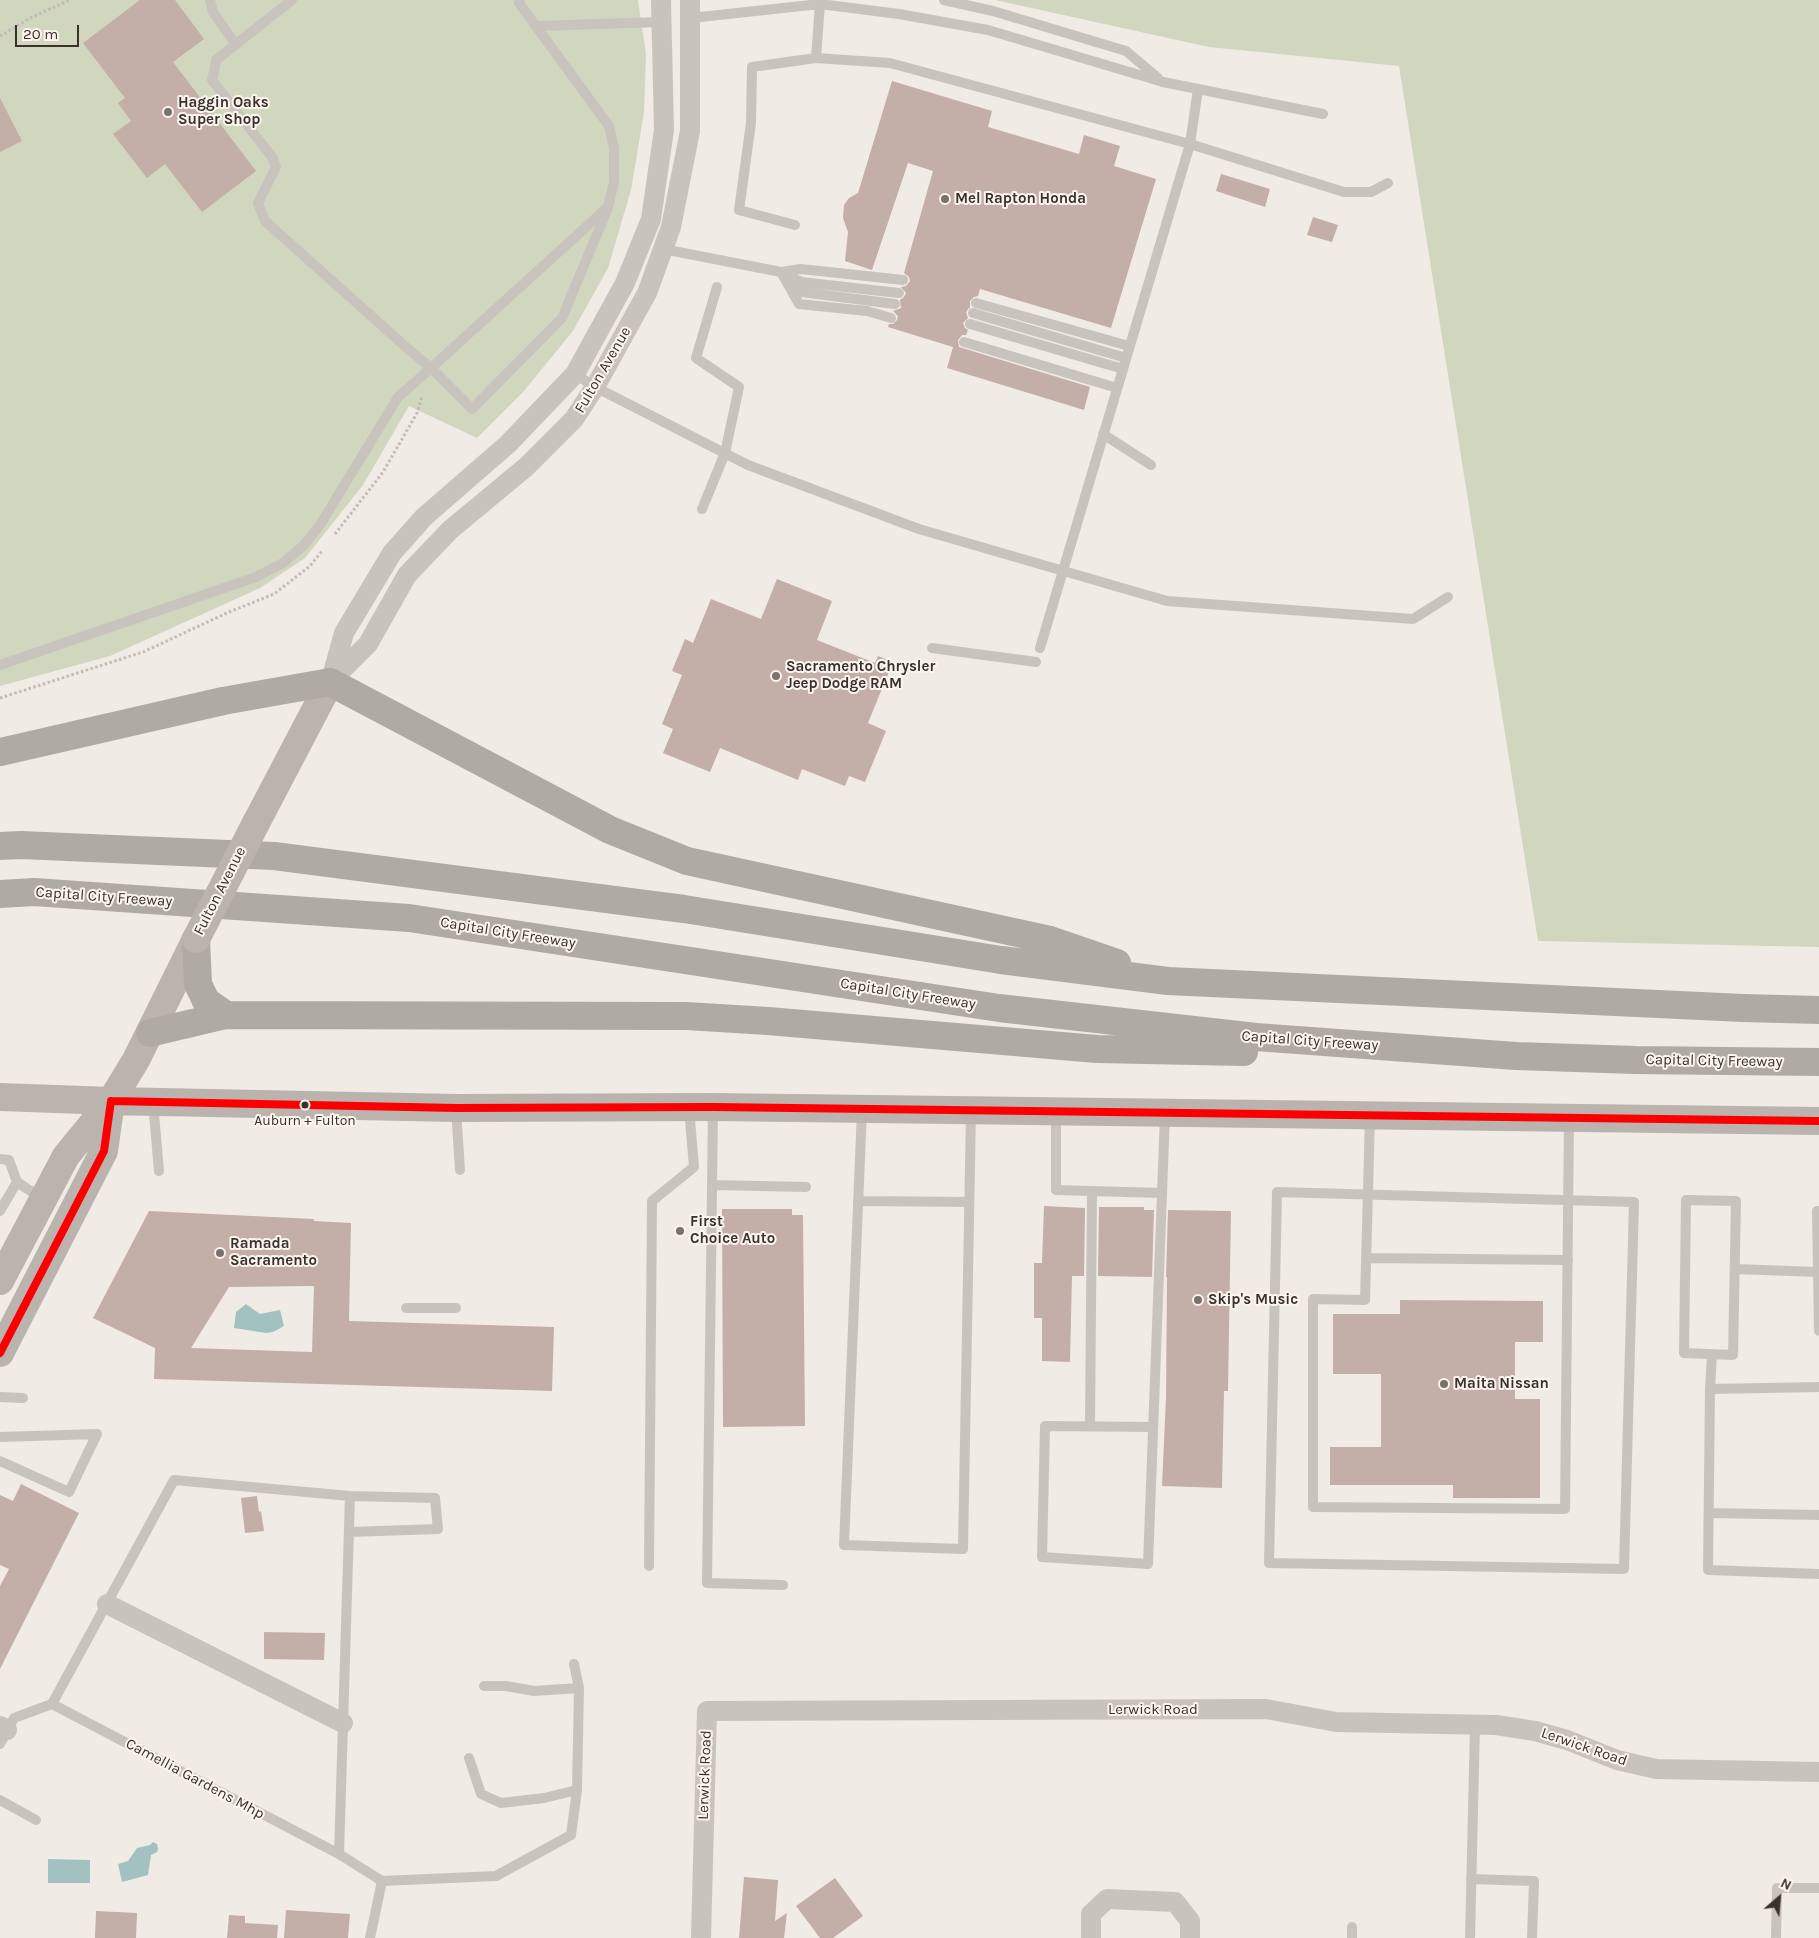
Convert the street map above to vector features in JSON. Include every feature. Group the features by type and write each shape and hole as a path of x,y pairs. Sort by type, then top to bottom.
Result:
{"highway":[{"path":"0,752 223,701 330,682 610,830 687,861 1050,940 1168,981"},
{"path":"0,846 21,845 274,856 684,909 1001,960 1168,981 1819,1010"},
{"name":"Capital City Freeway","path":"0,894 34,892 409,918 999,1008 1256,1037 1516,1056 1635,1060 1819,1062"},
{"path":"196,939 198,984 206,1001 226,1015"},
{"path":"150,1033 226,1015 686,1016 768,1021 1098,1049 1516,1056"}],"main road":[{"name":"Fulton Avenue","path":"0,1281 66,1156 112,1101 150,1033 196,939 330,682"},
{"path":"0,1097 456,1108 701,1107 1819,1121"},
{"name":"Fulton Avenue","path":"0,1354 104,1152 112,1101"}],"street":[{"name":"Fulton Avenue","path":"330,682 344,633 392,553 424,517 508,444 575,374 625,283 651,219 664,130 660,0"},
{"name":"Fulton Avenue","path":"330,682 368,644 407,575 450,530 526,468 574,419 595,387 647,293 671,227 690,131 691,9"},
{"path":"661,22 691,9"},
{"path":"107,1604 343,1723"},
{"name":"Lerwick Road","path":"701,1938 707,1711 1266,1709 1336,1722 1496,1725 1535,1731 1567,1740 1617,1760 1656,1769 1819,1772"},
{"path":"1091,1938 1092,1914 1107,1899 1175,1902 1190,1921 1190,1938"}],"lane":[{"path":"210,0 213,12 236,45"},
{"path":"292,0 216,60 212,80 272,157 276,167 258,204 265,221 406,348 431,368 472,410 562,318 608,207 614,182 614,148 609,126 519,2 520,0"},
{"path":"944,0 993,11 1126,51 1163,82"},
{"path":"816,58 820,4"},
{"path":"691,9 820,4 899,14 988,30 1163,82 1323,114"},
{"path":"536,26 661,22"},
{"path":"795,225 739,210 751,123 752,67 816,58 890,62 1190,144 1344,192 1371,192 1388,183"},
{"path":"1040,648 1102,434 1190,144 1198,89"},
{"path":"0,665 256,577 283,563 304,545 320,524 398,397 608,207"},
{"path":"663,249 781,272 800,282 898,293"},
{"path":"781,272 800,269 902,280"},
{"path":"781,272 801,292 895,304"},
{"path":"781,272 799,304 867,310 891,318"},
{"path":"702,510 725,453 739,387 696,358 717,287"},
{"path":"976,302 1129,346"},
{"path":"973,314 1124,364"},
{"path":"970,324 1124,364"},
{"path":"964,342 1117,388"},
{"path":"575,374 595,387 748,465 919,529 1167,602 1413,619 1448,597"},
{"path":"1102,434 1151,465"},
{"path":"932,648 1036,662"},
{"path":"153,1102 159,1171"},
{"path":"701,1107 712,1185 706,1582 783,1585"},
{"path":"648,1566 652,1201 694,1167 701,1107"},
{"path":"456,1108 460,1170"},
{"path":"862,1110 844,1546 963,1549 971,1110"},
{"path":"1056,1111 1056,1190 1162,1193"},
{"path":"1153,1427 1045,1426 1042,1557 1148,1564 1165,1113"},
{"path":"1370,1116 1365,1300 1313,1299 1313,1507 1565,1509 1569,1118"},
{"path":"0,1159 9,1160 17,1182 43,1200"},
{"path":"0,1211 17,1182"},
{"path":"712,1185 806,1187"},
{"path":"1090,1426 1092,1191"},
{"path":"1277,1192 1367,1196 1634,1202 1624,1569 1269,1563 1277,1192"},
{"path":"1686,1200 1736,1201 1733,1355 1712,1355 1684,1353 1686,1200"},
{"path":"858,1201 969,1202"},
{"path":"1819,1211 1817,1211 1819,1331"},
{"path":"1366,1258 1568,1260"},
{"path":"1735,1269 1818,1272"},
{"path":"406,1308 456,1308"},
{"path":"1712,1355 1708,1570 1819,1574"},
{"path":"1710,1389 1819,1388"},
{"path":"0,1397 23,1398"},
{"path":"0,1437 97,1434 69,1492 0,1461"},
{"path":"2,1734 14,1718 52,1704 174,1480 350,1496 435,1498 438,1529 349,1532"},
{"path":"339,1854 350,1496"},
{"path":"1709,1513 1819,1515"},
{"path":"370,1938 382,1881 496,1876 571,1835 577,1790 579,1688 574,1664"},
{"path":"484,1686 506,1686 534,1691 579,1688"},
{"name":"Camellia Gardens Mhp","path":"52,1704 339,1854 382,1881"},
{"path":"1470,1938 1475,1725"},
{"path":"469,1758 481,1794 501,1803 544,1798 577,1790"},
{"path":"0,1800 36,1820"},
{"path":"1471,1879 1534,1881 1532,1938"},
{"path":"1776,1938 1777,1888 1819,1888"},
{"path":"1352,1927 1352,1938"}],"path":[{"path":"0,36 32,17 70,0"}],"green space":[{"path":"0,0 638,0 646,54 644,112 631,190 608,268 573,331 523,392 477,438 409,406 363,485 305,558 260,588 110,656 0,686"},
{"path":"995,0 1819,0 1819,947 1538,941 1399,66 1209,47"}],"water":[{"path":"246,1304 260,1314 280,1310 284,1326 273,1332 266,1333 234,1328 236,1312"},
{"path":"153,1842 157,1844 158,1849 157,1852 151,1855 148,1875 122,1882 118,1864 128,1861 137,1848 150,1845"},
{"path":"48,1859 90,1860 90,1883 48,1883"}],"building":[{"name":"Haggin Oaks Super Shop","path":"140,0 175,0 204,39 173,62 256,171 202,212 165,164 147,178 113,134 131,121 118,103 125,98 83,43"},
{"path":"892,81 992,111 988,127 1079,154 1084,135 1120,146 1114,166 1156,179 1111,328 980,289 978,296 970,301 970,307 966,312 968,318 963,323 968,330 966,335 962,335 958,340 959,347 1090,387 1084,410 947,368 953,347 888,327 889,324 893,324 897,320 898,316 893,311 901,308 900,300 906,293 901,287 906,286 910,281 909,277 904,273 933,171 908,163 872,270 845,261 848,232 843,218 844,205 849,198 858,193"},
{"path":"0,98 22,141 0,152"},
{"path":"1221,174 1270,189 1265,207 1216,191"},
{"path":"1313,217 1338,225 1332,242 1307,235"},
{"path":"777,579 832,601 817,640 875,663 878,656 893,662 868,723 886,731 865,782 849,776 845,786 802,769 798,780 720,748 710,772 663,753 673,729 662,724 682,675 672,671 685,639 693,643 711,599 761,619"},
{"path":"1044,1206 1085,1208 1084,1276 1072,1276 1070,1362 1042,1361 1042,1318 1034,1318 1034,1263 1042,1263"},
{"path":"1099,1207 1144,1207 1144,1210 1154,1210 1152,1277 1098,1276"},
{"path":"722,1209 792,1209 792,1215 803,1215 805,1426 723,1427"},
{"name":"Skip's Music","path":"1168,1210 1231,1211 1228,1391 1224,1391 1222,1488 1162,1486 1166,1398"},
{"path":"149,1211 314,1219 314,1221 351,1223 349,1321 554,1327 552,1391 154,1379 155,1348 93,1318","holes":["314,1286 312,1352 191,1348 229,1287"]},
{"path":"1400,1300 1543,1301 1543,1342 1515,1342 1515,1399 1540,1399 1540,1498 1453,1498 1453,1485 1330,1485 1330,1447 1381,1447 1381,1374 1333,1374 1333,1314 1400,1314"},
{"path":"21,1484 79,1513 0,1669 0,1586 9,1569 0,1565 0,1495 13,1501"},
{"path":"257,1496 264,1531 245,1533 241,1498"},
{"path":"264,1632 325,1633 324,1660 264,1659"},
{"path":"744,1877 778,1880 775,1921 787,1913 784,1938 739,1938"},
{"path":"835,1878 863,1916 833,1938 820,1938 796,1906"},
{"path":"286,1910 350,1914 348,1938 284,1938"},
{"path":"96,1911 137,1913 136,1938 95,1938"},
{"path":"229,1915 245,1916 245,1923 278,1925 277,1938 227,1938"}],"transit line":[{"path":"111,1101 456,1108 713,1107 1819,1121"},
{"path":"0,1353 104,1151 111,1101"}],"place":[{"name":"Haggin Oaks Super Shop","path":"168,112"},
{"name":"Mel Rapton Honda","path":"945,199"},
{"name":"Sacramento Chrysler Jeep Dodge RAM","path":"776,676"},
{"name":"Auburn + Fulton","path":"305,1105"},
{"name":"First Choice Auto","path":"680,1231"},
{"name":"Ramada Sacramento","path":"220,1253"},
{"name":"Skip's Music","path":"1198,1300"},
{"name":"Maita Nissan","path":"1444,1384"}]}
